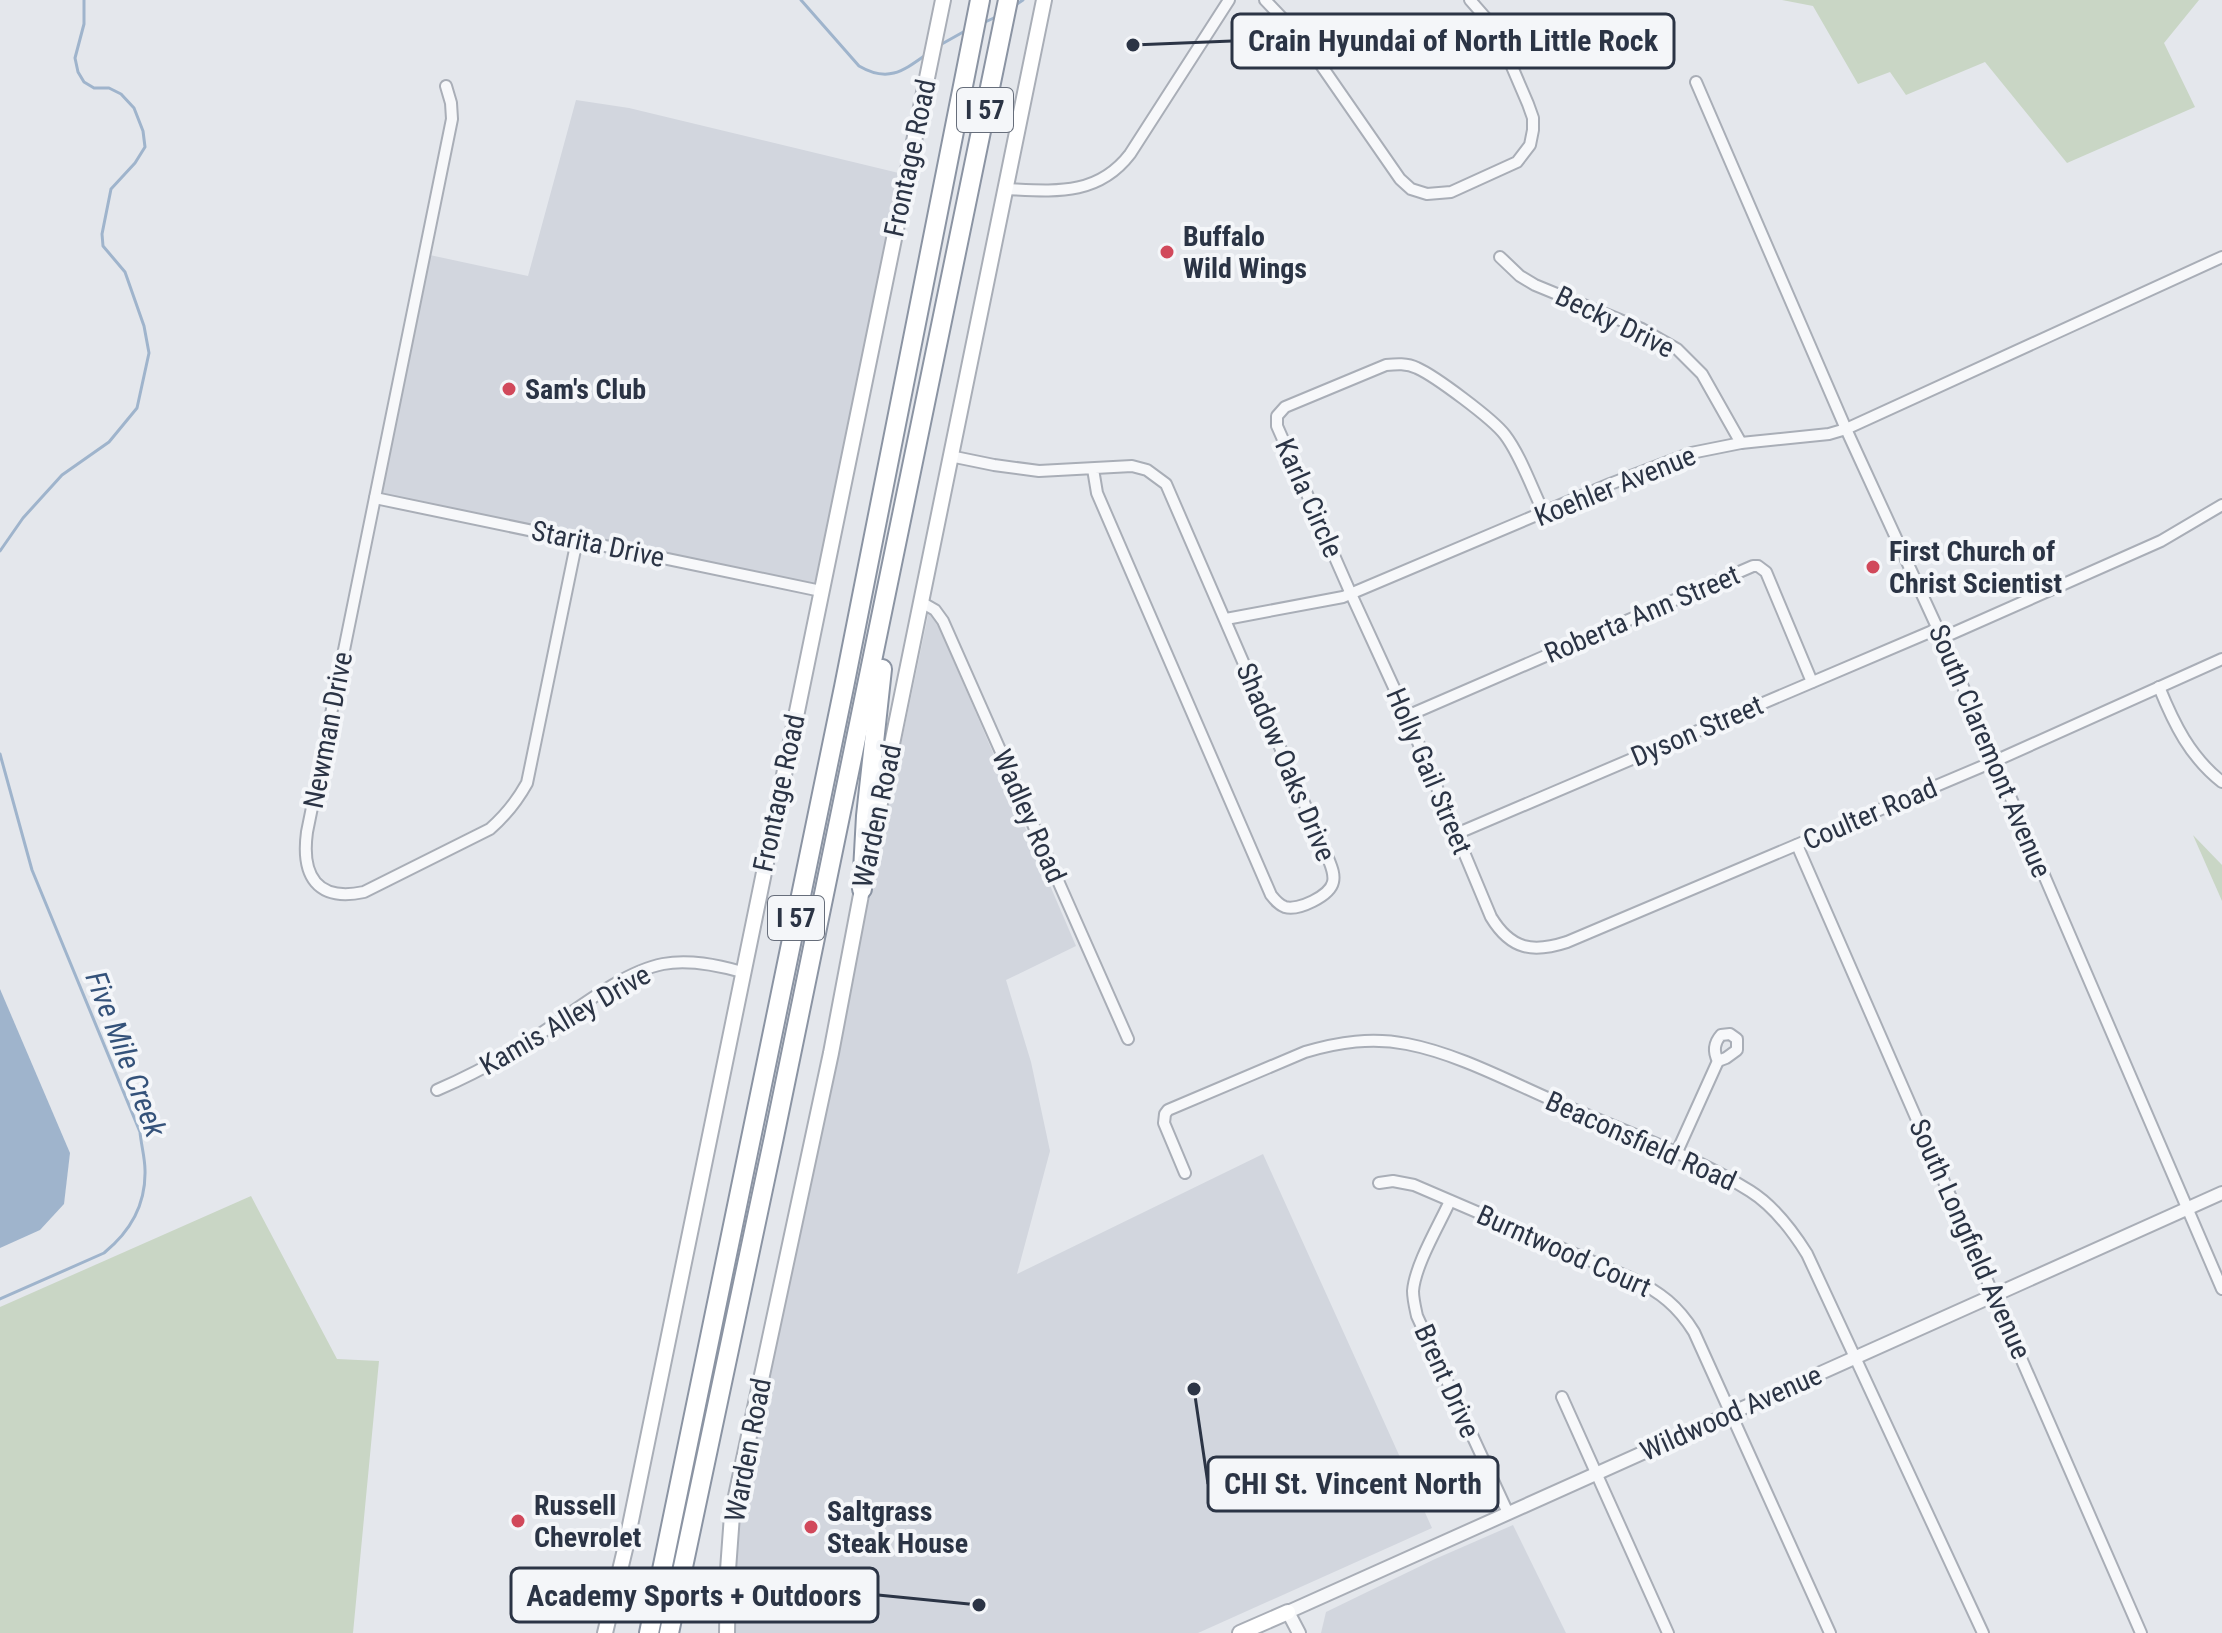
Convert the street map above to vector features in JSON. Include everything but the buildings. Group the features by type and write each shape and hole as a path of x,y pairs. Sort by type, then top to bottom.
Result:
{"highway":[{"name":"I 57","path":"649,1633 844,687 980,0"},
{"name":"I 57","path":"669,1633 894,561 1008,0"},
{"path":"862,889 866,816 894,561"}],"main road":[{"name":"Frontage Road","path":"605,1633 626,1545 943,0"},
{"name":"Warden Road","path":"727,1632 732,1515 831,1053 1043,4"},
{"name":"Wildwood Avenue","path":"1240,1633 1288,1612"}],"street":[{"path":"1005,189 1076,189 1114,172 1130,154 1229,0"},
{"path":"1265,0 1305,42 1400,179 1419,192 1437,195 1451,192 1517,162 1530,145 1533,130 1528,104 1501,41 1492,25 1470,0"},
{"name":"South Claremont Avenue","path":"1696,82 1846,429 1940,633 2222,1289"},
{"name":"Newman Drive","path":"446,86 452,119 305,851 307,867 325,890 335,895 364,892 490,829 518,801 527,783 577,540"},
{"name":"Becky Drive","path":"1500,257 1535,285 1642,329 1677,349 1702,374 1741,443"},
{"name":"Koehler Avenue","path":"1226,619 1343,597 1691,453 1846,429 2222,257"},
{"name":"Karla Circle","path":"1351,594 1277,426 1277,416 1285,407 1386,365 1418,368 1504,434 1544,513"},
{"name":"Shadow Oaks Drive","path":"950,456 1039,471 1140,467 1166,484 1334,874 1326,894 1294,908 1279,904 1273,898 1097,493 1093,469"},
{"name":"Starita Drive","path":"375,498 821,591"},
{"name":"Dyson Street","path":"1456,834 1812,682 1940,633 2161,541 2222,505"},
{"name":"Roberta Ann Street","path":"1407,716 1753,566 1766,572 1812,682"},
{"name":"Holly Gail Street","path":"1351,594 1407,716 1491,917 1503,934 1514,942"},
{"name":"Wadley Road","path":"921,602 935,610 943,621 1128,1039"},
{"name":"Coulter Road","path":"1514,942 1536,949 1567,942 1995,761 2222,659"},
{"path":"2159,687 2169,713 2190,749 2222,782"},
{"name":"South Longfield Avenue","path":"1797,845 2141,1633"},
{"name":"Kamis Alley Drive","path":"437,1090 480,1071 600,994 648,968 678,963 706,964 742,972"},
{"name":"Beaconsfield Road","path":"1185,1173 1164,1123 1168,1110 1305,1052 1325,1046 1368,1041 1408,1044 1449,1056 1676,1154 1750,1191 1788,1226 1807,1254 1983,1633"},
{"path":"1676,1154 1718,1061"},
{"name":"Burntwood Court","path":"1379,1183 1393,1181 1414,1185 1633,1279 1666,1297 1694,1332 1830,1633"},
{"name":"Wildwood Avenue","path":"1288,1612 2222,1193"},
{"name":"Brent Drive","path":"1450,1201 1418,1271 1413,1291 1414,1304 1508,1513"},
{"path":"1562,1397 1668,1633"},
{"path":"1288,1612 1299,1633"}],"shaded area":[{"path":"576,100 629,108 907,175 821,591 375,498 425,254 528,276"},
{"path":"930,606 1076,946 1006,980 1031,1062 1050,1151 1017,1274 1263,1154 1432,1528 1198,1633 726,1633 728,1570"},
{"path":"1513,1525 1566,1633 1321,1633 1326,1612"}],"green space":[{"path":"1782,0 2199,0 2164,43 2195,107 2067,163 1985,62 1906,95 1890,72 1858,84 1813,6"},
{"path":"2193,835 2222,865 2222,901"},
{"path":"251,1196 337,1359 379,1361 353,1633 0,1633 0,1307"}],"water":[{"path":"0,989 70,1153 64,1204 40,1230 0,1248"}],"waterway":[{"name":"Five Mile Creek","path":"0,551 23,518 62,475 109,442 137,408 149,353 144,326 125,272 103,246 102,234 111,189 145,147 143,131 134,108 121,94 109,88 94,88 84,82 78,72 75,58 84,24 84,0"},
{"name":"Five Mile Creek","path":"801,0 859,66 869,71 895,73 927,54"},
{"name":"Five Mile Creek","path":"1014,6 1023,0"},
{"name":"Five Mile Creek","path":"983,23 998,16"},
{"name":"Five Mile Creek","path":"940,45 965,31"},
{"name":"Five Mile Creek","path":"0,754 32,870 140,1132 145,1170 143,1195 135,1217 113,1245 104,1253 0,1299"}],"place":[{"name":"Crain Hyundai of North Little Rock","path":"1133,45"},
{"name":"Buffalo Wild Wings","path":"1167,252"},
{"name":"Sam's Club","path":"509,389"},
{"name":"First Church of Christ Scientist","path":"1873,567"},
{"name":"CHI St. Vincent North","path":"1194,1389"},
{"name":"Russell Chevrolet","path":"518,1521"},
{"name":"Saltgrass Steak House","path":"811,1527"},
{"name":"Academy Sports + Outdoors","path":"979,1605"}]}
